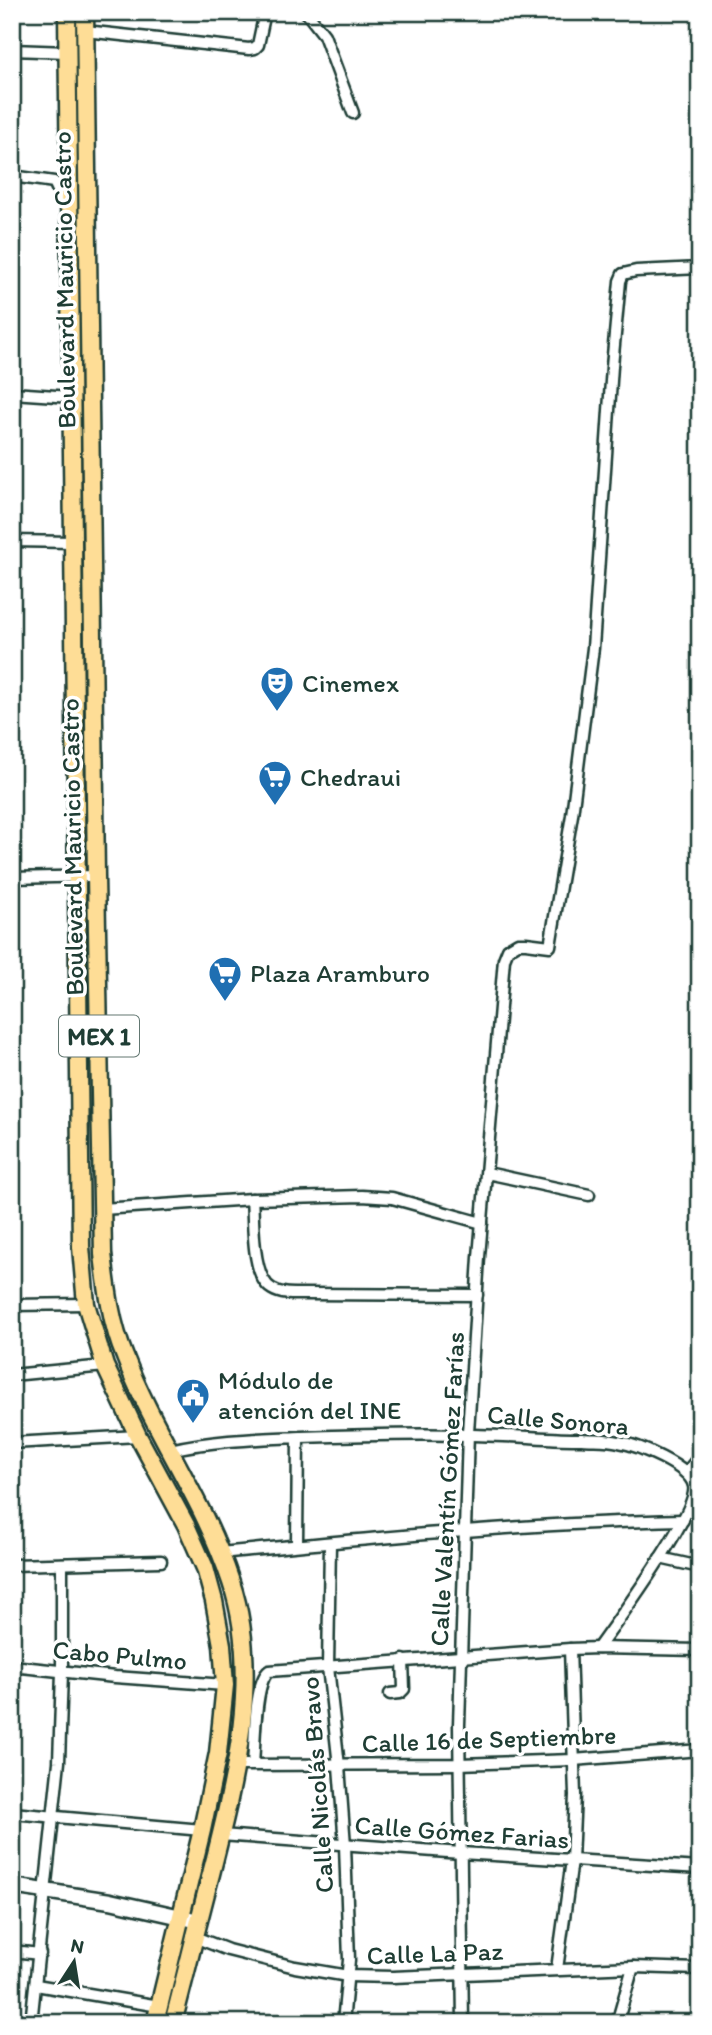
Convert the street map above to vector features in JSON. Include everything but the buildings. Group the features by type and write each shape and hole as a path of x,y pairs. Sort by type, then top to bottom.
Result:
{"main road":[{"name":"Boulevard Mauricio Castro","path":"67,12 81,1247 86,1304 105,1366 205,1568 222,1645 225,1685 222,1728 202,1830 155,2023"},
{"name":"Boulevard Mauricio Castro","path":"85,12 103,1254 107,1295 124,1355 144,1401 192,1489 220,1553 232,1584 243,1648 245,1765 221,1835 173,2023"},
{"path":"80,1136 87,1157 102,1172"}],"street":[{"path":"85,31 250,49 258,45 265,12"},
{"path":"306,12 324,35 353,113"},
{"path":"12,51 68,51"},
{"path":"12,176 54,182 69,207"},
{"name":"Calle Valentín Gómez Farías","path":"463,2023 459,1764 468,1433 504,959 508,949 519,943 550,946 559,904 593,648 620,281 623,274 636,271 700,268"},
{"path":"12,393 71,397"},
{"path":"12,541 73,542"},
{"path":"12,878 96,876"},
{"path":"487,1173 589,1195"},
{"path":"102,1209 252,1199 379,1196 482,1223"},
{"path":"252,1199 260,1275 268,1287 282,1293 477,1295"},
{"path":"12,1306 86,1304"},
{"path":"12,1375 105,1366"},
{"name":"Calle Sonora","path":"170,1450 202,1443 468,1433 620,1442 654,1454 686,1472"},
{"path":"12,1443 138,1436"},
{"path":"297,1545 298,1438"},
{"path":"598,1648 697,1499 693,1481 686,1472 700,1457"},
{"path":"220,1553 466,1531 617,1521 683,1520"},
{"name":"Calle Nicolás Bravo","path":"330,1543 328,1667 345,1845 349,1960 342,2023"},
{"path":"660,1558 700,1567"},
{"path":"12,1565 161,1561"},
{"path":"31,2023 59,1762 61,1564"},
{"path":"557,1969 572,1860 575,1795 570,1649"},
{"path":"245,1765 259,1689 269,1671 570,1649 700,1650"},
{"path":"390,1694 400,1693 404,1689 403,1660"},
{"name":"Cabo Pulmo","path":"12,1666 225,1685"},
{"name":"Calle 16 de Septiembre","path":"245,1765 459,1764 573,1760 700,1750"},
{"path":"12,1812 202,1830"},
{"name":"Calle Gómez Farias","path":"221,1835 700,1868"},
{"path":"12,1886 98,1899 199,1921"},
{"name":"Calle La Paz","path":"178,1933 228,1950 295,1967 348,1976 393,1977 633,1967 700,1969"},
{"path":"12,1951 40,1954"},
{"path":"617,2023 633,1967"},
{"path":"36,1985 159,2006"}],"place":[{"name":"Cinemex","path":"277,713"},
{"name":"Chedraui","path":"275,807"},
{"name":"Plaza Aramburo","path":"225,1003"},
{"name":"Módulo de atención del INE","path":"193,1425"}]}
